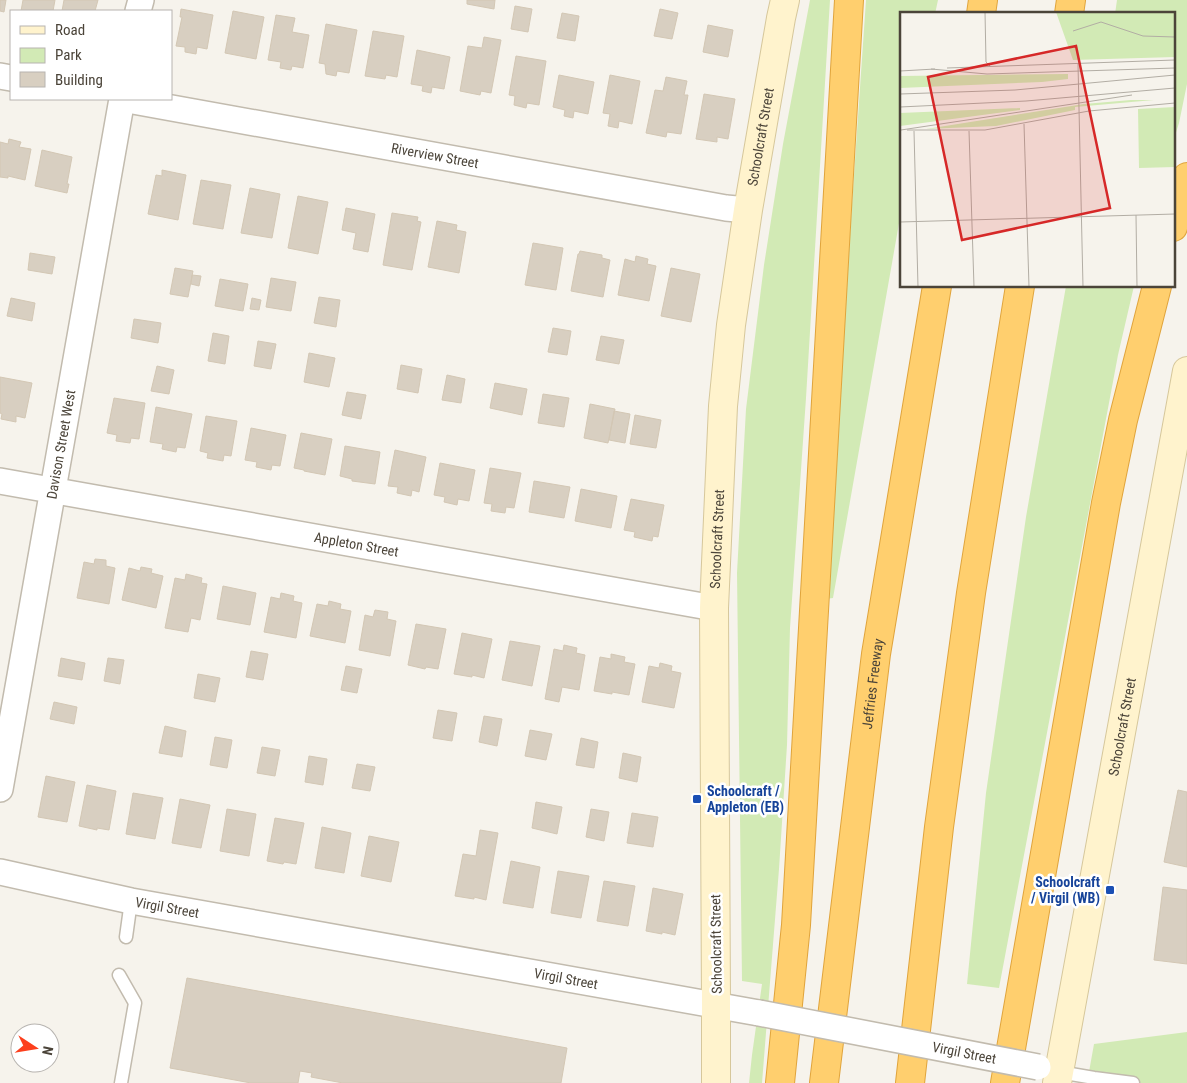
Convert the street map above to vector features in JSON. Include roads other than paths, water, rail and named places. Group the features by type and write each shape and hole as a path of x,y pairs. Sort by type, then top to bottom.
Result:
{"highway":[{"path":"780,1083 796,925 849,0"},
{"path":"1174,223 1187,177"},
{"name":"Jeffries Freeway","path":"824,1083 876,654 937,288"},
{"path":"910,1083 939,827 970,603 1020,288"},
{"path":"1005,1083 1106,503 1123,420 1156,288"}],"main road":[{"name":"Schoolcraft Street","path":"716,1083 714,608 723,406 731,325 748,210 786,0"},
{"name":"Schoolcraft Street","path":"1051,1074 1179,450 1187,371"}],"street":[{"name":"Davison Street West","path":"0,789 122,100"},
{"name":"Riverview Street","path":"128,100 726,208 748,210"},
{"name":"Appleton Street","path":"0,481 714,608"},
{"name":"Virgil Street","path":"0,872 131,901 716,1004 1051,1074"}],"lane":[{"path":"126,936 131,901"},
{"path":"119,975 135,1004 121,1083"},
{"name":"Virgil Street","path":"1051,1074 1133,1083"}],"place":[{"name":"Schoolcraft / Appleton (EB)","path":"697,799"},
{"name":"Schoolcraft / Virgil (WB)","path":"1110,890"}]}
